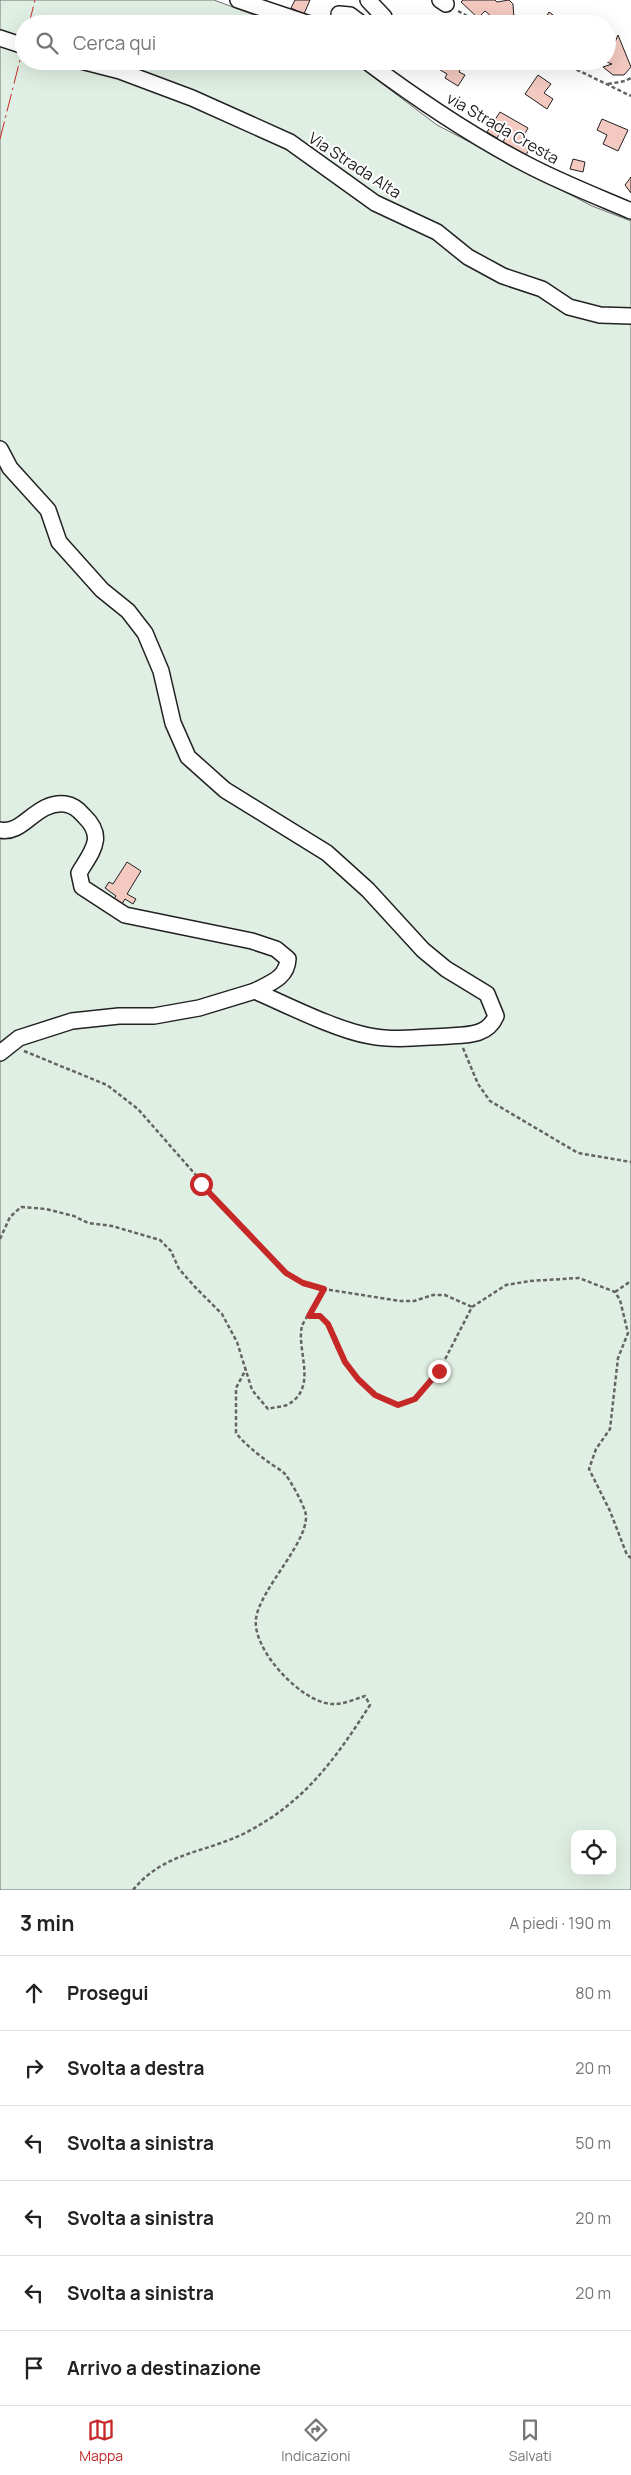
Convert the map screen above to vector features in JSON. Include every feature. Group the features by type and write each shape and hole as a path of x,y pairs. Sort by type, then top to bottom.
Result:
{"street":[{"path":"238,0 283,15"},
{"path":"368,0 382,15"},
{"path":"0,38 15,43"},
{"name":"Via Strada Alta","path":"116,70 192,98 290,142 376,203 437,232 468,257 503,276 542,289 569,307 600,315 631,316"},
{"name":"via Strada Cresta","path":"379,70 458,126 526,164 631,210"},
{"path":"0,448 10,468 48,510 60,542 102,590 128,611 144,633 161,671 173,723 188,758 225,790 327,853 368,890 423,950 446,969 486,994 496,1016 493,1024 476,1034 401,1039 369,1036 337,1026 255,991"},
{"path":"0,830 20,826 38,810 51,805 66,804 75,807 91,823 96,833 96,842 79,873 82,887 125,915 252,940 276,949 288,959 287,969 282,976 255,991 199,1008 154,1016 119,1016 72,1021 19,1038 6,1049"}],"path":[{"path":"443,2 466,15"},
{"path":"577,70 631,96"},
{"path":"606,84 625,81 631,78"},
{"path":"458,1035 478,1084 490,1101 578,1153 631,1162"},
{"path":"6,1049 107,1085 138,1109 201,1184 286,1273 303,1283 324,1289 400,1301 414,1301 445,1295 472,1307"},
{"path":"0,1239 10,1217 21,1207 46,1209 74,1216 88,1224 112,1226 160,1240 171,1250 180,1269 195,1287 222,1314 237,1342 252,1390 268,1409 287,1404 298,1395 306,1380 300,1334 302,1323 309,1316 324,1289"},
{"path":"309,1316 320,1316 328,1324 345,1362 358,1379 375,1395 398,1405 415,1399 439,1371 472,1307 506,1285 530,1281 579,1278 615,1292 620,1300 628,1333 618,1358 610,1429 596,1449 589,1469 610,1511 627,1555 631,1558"},
{"path":"615,1292 631,1281"},
{"path":"132,1890 148,1874 182,1854 246,1833 287,1808 337,1755 370,1705 365,1696 331,1705 306,1696 279,1671 260,1642 255,1620 262,1599 286,1565 304,1529 306,1512 284,1474 247,1446 236,1433 236,1388 246,1369"}],"green space":[{"path":"0,0 214,0 254,15 15,15 15,70 364,70 437,125 592,206 631,221 631,1890 0,1890"}],"building":[{"path":"295,0 310,0 304,14 291,8"},
{"path":"463,0 495,0 497,2 509,0 513,4 514,15 490,15 485,11 481,15 475,15 461,2"},
{"path":"618,35 631,67 624,75 613,75 607,70 616,70 616,40"},
{"path":"440,70 460,70 459,72 465,75 458,86 445,78 447,74"},
{"path":"538,75 551,84 544,93 553,99 547,109 525,94"},
{"path":"500,112 528,128 522,139 531,145 526,155 503,142 508,132 503,129 497,138 487,132"},
{"path":"602,119 628,130 618,151 603,144 607,135 597,130"},
{"path":"573,159 585,162 583,172 570,169"},
{"path":"631,177 631,193 625,185"},
{"path":"127,862 141,871 127,894 136,899 133,904 125,899 120,907 112,901 116,896 105,888 109,882 113,884"}],"power":[{"path":"31,15 35,0"},
{"path":"0,139 17,70"}],"route":[{"path":"201,1184 250,1238 286,1273 303,1283 324,1289 309,1316 320,1316 328,1324 335,1344 345,1362 358,1379 375,1395 398,1405 415,1399 439,1371"}]}
